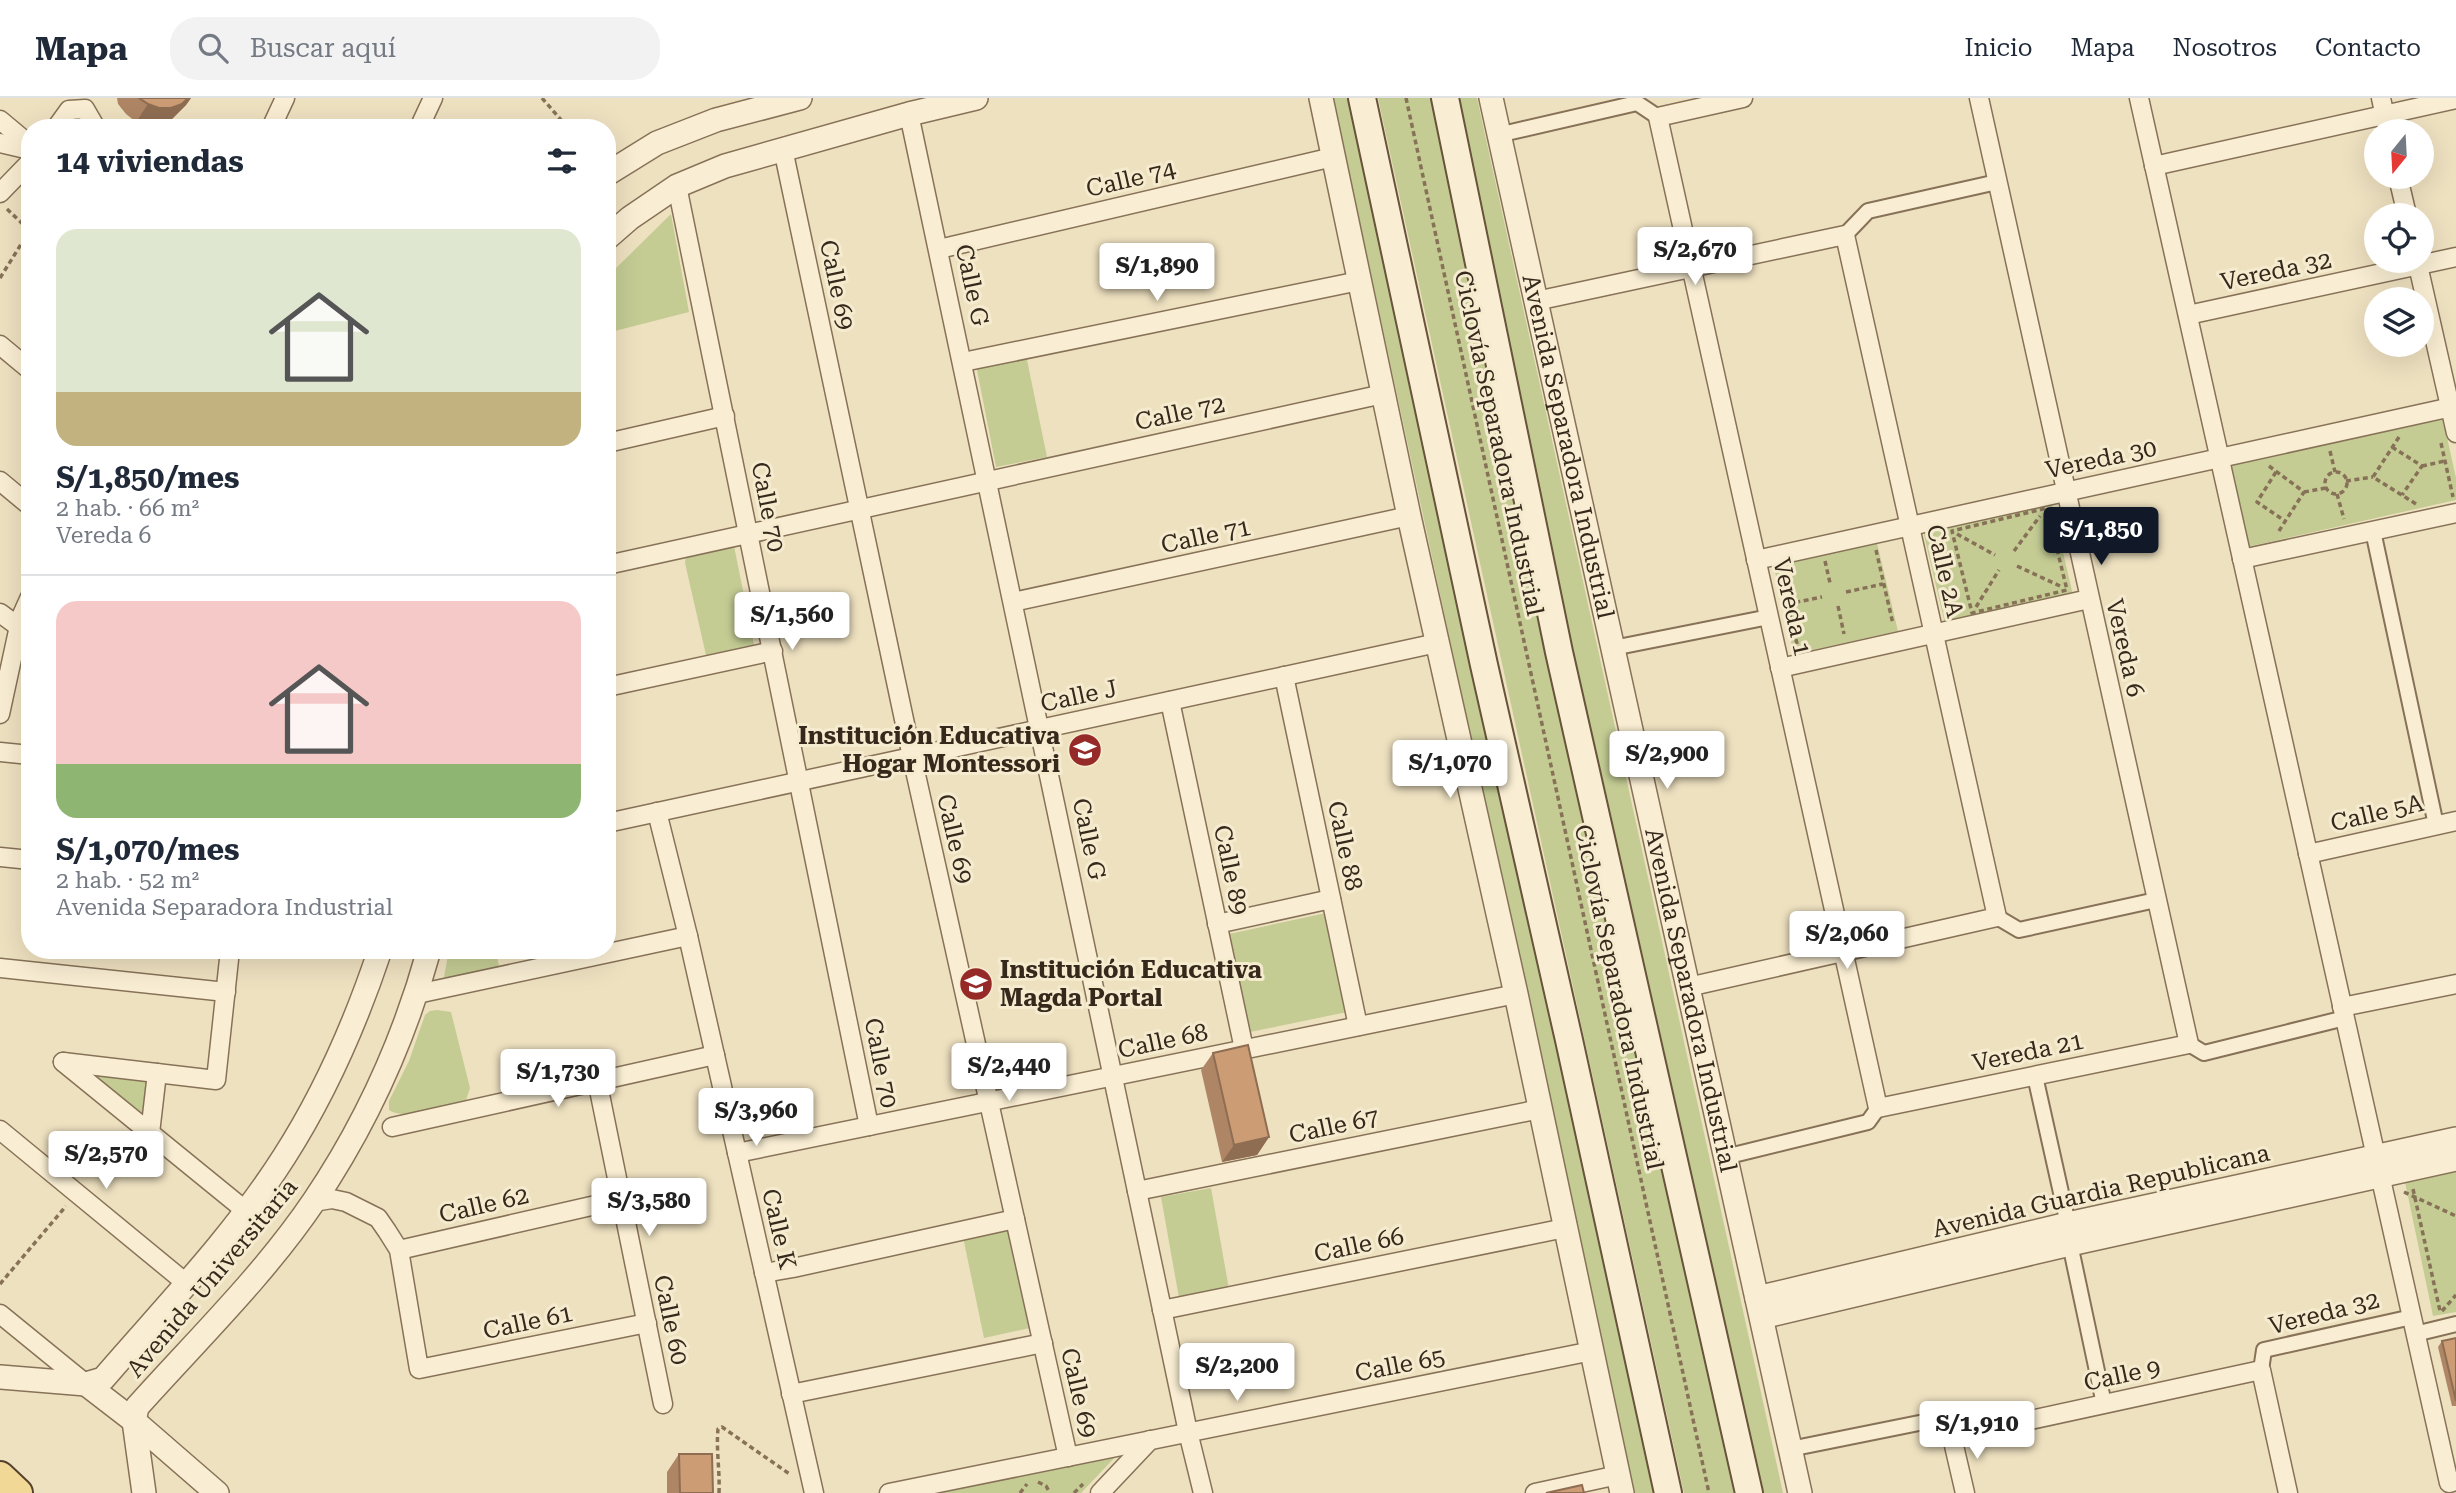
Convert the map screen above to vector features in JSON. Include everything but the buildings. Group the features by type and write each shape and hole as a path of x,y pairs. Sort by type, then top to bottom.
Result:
{"main road":[{"path":"1362,98 1484,665 1668,1493"},
{"name":"Avenida Separadora Industrial","path":"1445,98 1559,652 1749,1493"},
{"path":"0,1476 18,1493"}],"street":[{"path":"275,119 285,98"},
{"path":"423,119 433,98"},
{"path":"616,168 657,143 716,120 800,98"},
{"path":"616,231 677,186 725,166 976,98"},
{"path":"1321,98 1409,516 1516,993 1620,1484 1535,1493"},
{"name":"Avenida Separadora Industrial","path":"1491,98 1800,1493"},
{"path":"1498,135 1636,103 1658,117 1743,98"},
{"name":"Vereda 6","path":"1979,98 2064,492 2189,1044"},
{"path":"2139,98 2450,1486"},
{"path":"2154,166 2456,99"},
{"path":"62,119 69,110 77,108 85,109 91,119"},
{"name":"Calle G","path":"909,114 1203,1493"},
{"name":"Vereda 1","path":"1658,117 1878,1108"},
{"path":"0,120 21,138"},
{"path":"0,143 21,148"},
{"name":"Calle 69","path":"783,149 912,757 1068,1457"},
{"name":"Calle 74","path":"939,249 1333,157"},
{"path":"0,193 21,171"},
{"path":"1536,301 1845,235 1868,211 1997,182"},
{"name":"Calle 70","path":"677,186 869,1126"},
{"name":"Calle 2A","path":"1845,235 1997,917"},
{"name":"Vereda 32","path":"2434,260 2456,257"},
{"name":"Vereda 32","path":"2188,315 2374,273"},
{"path":"2420,273 2453,406 2448,435"},
{"path":"962,362 1359,281"},
{"path":"0,345 21,362"},
{"name":"Calle 72","path":"616,563 1383,394"},
{"name":"Vereda 30","path":"1756,560 2453,406"},
{"path":"616,441 725,416"},
{"path":"0,481 21,498"},
{"path":"2242,559 2456,513"},
{"name":"Calle 71","path":"1013,602 1409,516"},
{"path":"2373,531 2436,825"},
{"path":"1780,668 1934,634 1973,619 2089,599"},
{"path":"0,612 21,635 0,714"},
{"path":"1613,648 1769,617"},
{"name":"Calle J","path":"616,821 1437,643"},
{"path":"616,685 773,651"},
{"name":"Calle 88","path":"1284,676 1358,1026"},
{"name":"Calle 89","path":"1170,701 1244,1049"},
{"path":"0,752 21,754"},
{"name":"Calle K","path":"657,812 688,936 812,1484"},
{"name":"Calle 5A","path":"2308,854 2456,821"},
{"path":"0,857 21,859"},
{"path":"1217,924 1331,899"},
{"path":"1688,988 1997,917 2019,930 2156,900"},
{"path":"616,951 688,936"},
{"path":"229,959 216,1080 63,1062 246,1211"},
{"name":"Avenida Universitaria","path":"86,1384 103,1379 246,1211 284,1157 343,1049 377,959"},
{"name":"Avenida Universitaria","path":"134,1421 137,1407 271,1257 313,1202 364,1117 396,1049 417,994 427,959"},
{"path":"417,994 581,959"},
{"path":"0,968 226,992"},
{"path":"2344,1013 2456,984"},
{"name":"Calle 68","path":"737,1153 1516,993"},
{"name":"Vereda 21","path":"1725,1157 1868,1122 1878,1108 2189,1044 2204,1053 2344,1013"},
{"path":"393,1127 715,1055"},
{"path":"150,1133 157,1073"},
{"path":"2035,1076 2104,1404"},
{"name":"Calle 60","path":"597,1080 663,1404"},
{"name":"Calle 67","path":"1138,1191 1541,1109"},
{"path":"0,1130 186,1283"},
{"name":"Avenida Guardia Republicana","path":"2379,1171 2456,1139"},
{"name":"Avenida Guardia Republicana","path":"1760,1307 2069,1234 2379,1171 2456,1159"},
{"path":"313,1202 332,1199 362,1209 378,1218 399,1250"},
{"name":"Calle 62","path":"399,1250 622,1199"},
{"path":"764,1272 1015,1219"},
{"name":"Calle 66","path":"1162,1310 1566,1228"},
{"name":"Calle 61","path":"399,1250 419,1369 647,1323"},
{"path":"0,1314 134,1421 217,1493"},
{"name":"Vereda 32","path":"2261,1370 2264,1350 2452,1318"},
{"path":"791,1394 1043,1343"},
{"name":"Calle 65","path":"889,1493 1592,1351"},
{"path":"2261,1370 2288,1493"},
{"name":"Calle 9","path":"1952,1437 2261,1370"},
{"path":"0,1377 86,1384"},
{"path":"134,1421 144,1493"},
{"path":"1790,1449 1929,1421 1952,1437 1965,1493"},
{"path":"1100,1493 1150,1440"}],"path":[{"path":"542,98 560,119"},
{"name":"Ciclovía Separadora Industrial","path":"1406,98 1709,1493"},
{"path":"0,203 21,222"},
{"path":"0,278 21,244"},
{"path":"2373,477 2402,432 2390,435"},
{"path":"2441,500 2453,497 2445,461 2448,435"},
{"path":"2392,447 2421,466 2445,461"},
{"path":"2329,448 2335,472"},
{"path":"2276,459 2262,462 2304,492 2326,488"},
{"path":"2402,495 2421,466"},
{"path":"2276,472 2257,502 2285,521"},
{"path":"2335,472 2342,474 2346,481 2343,491 2337,494 2326,488 2326,477 2335,472"},
{"path":"2346,481 2373,477 2418,505 2405,507"},
{"path":"2289,532 2276,535 2304,492"},
{"path":"2337,494 2344,521 2356,518"},
{"path":"2047,508 2067,590"},
{"path":"1952,531 2047,508"},
{"path":"2014,551 2047,508"},
{"path":"1952,531 1995,555"},
{"path":"1952,531 1973,619"},
{"path":"1874,544 1894,628"},
{"path":"1824,555 1830,583"},
{"path":"1779,565 1798,650 1810,647"},
{"path":"2017,566 2089,599"},
{"path":"1973,619 1999,570"},
{"path":"1846,592 1883,584"},
{"path":"1973,619 2067,590"},
{"path":"1787,604 1822,597"},
{"path":"1838,606 1845,639"},
{"path":"2379,1171 2415,1198 2456,1216"},
{"path":"2424,1186 2413,1188 2415,1198 2440,1313 2452,1318"},
{"path":"0,1284 77,1193"},
{"path":"719,1493 718,1429 722,1427 795,1477 812,1484"},
{"path":"1020,1493 1027,1484 1037,1482 1046,1486 1050,1493"}],"green space":[{"path":"1333,98 1354,98 1655,1493 1634,1493"},
{"path":"1378,98 1433,98 1736,1493 1684,1493"},
{"path":"1452,98 1477,98 1783,1493 1757,1493"},
{"path":"671,214 689,312 616,331 616,268"},
{"path":"1026,355 1047,457 996,467 976,365"},
{"path":"2443,419 2456,478 2456,500 2247,547 2229,466"},
{"path":"2051,501 2073,595 1945,624 1923,531"},
{"path":"1876,539 1898,631 1794,654 1773,563"},
{"path":"734,546 754,645 706,655 685,563 686,555"},
{"path":"1326,913 1347,1012 1250,1032 1229,934"},
{"path":"447,959 498,959 499,967 444,977"},
{"path":"437,1010 451,1012 470,1088 466,1100 423,1112 395,1113 389,1110 389,1101 409,1061 425,1015"},
{"path":"85,1069 150,1078 145,1115"},
{"path":"2456,1172 2456,1312 2433,1316 2405,1182"},
{"path":"1211,1188 1229,1289 1179,1298 1161,1197"},
{"path":"1009,1228 1030,1328 984,1338 963,1237"},
{"path":"1120,1452 1081,1493 926,1493"}],"place":[{"name":"Institución Educativa Hogar Montessori","path":"1085,750"},
{"name":"Institución Educativa Magda Portal","path":"976,984"}]}
